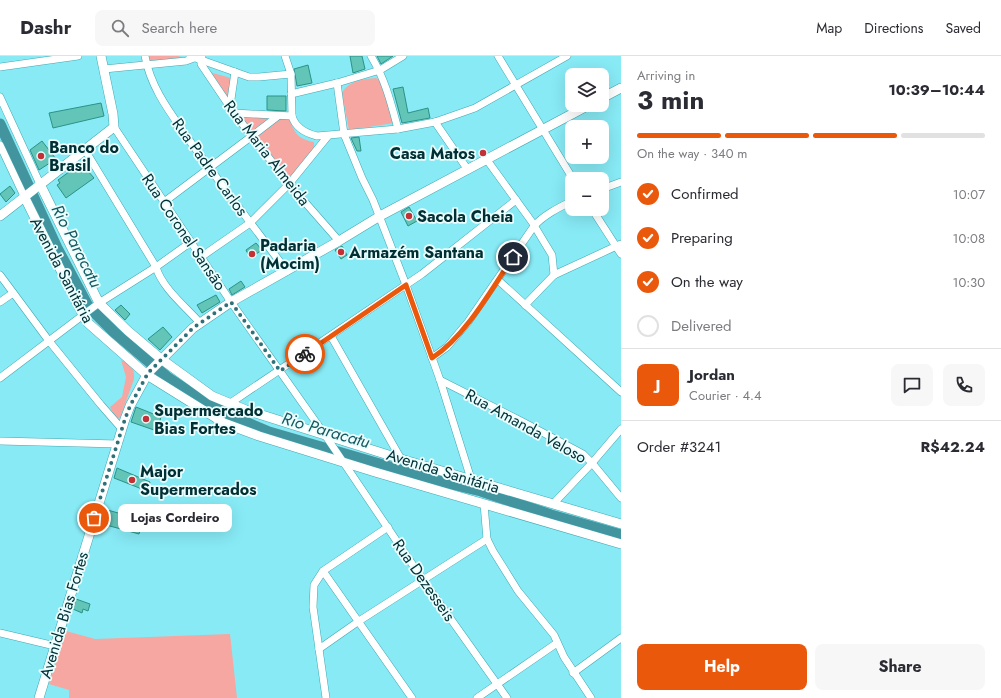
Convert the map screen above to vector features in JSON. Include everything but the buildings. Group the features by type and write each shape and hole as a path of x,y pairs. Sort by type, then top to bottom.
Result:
{"street":[{"path":"0,67 78,56"},
{"name":"Rua Coronel Sansão","path":"101,56 114,127 231,302 325,435"},
{"name":"Rua Padre Carlos","path":"145,56 156,90 210,168 286,271"},
{"path":"285,56 290,74 292,116 294,122 298,127 317,136 398,129 435,122 475,108 568,56"},
{"path":"371,56 380,70 398,129"},
{"path":"291,94 337,83 380,70 402,56"},
{"path":"498,56 569,172"},
{"path":"104,69 186,61 197,57 249,77 290,74"},
{"name":"Rua Maria Almeida","path":"197,57 234,113 289,184 339,241"},
{"path":"230,106 235,72"},
{"path":"337,83 344,134 380,216 406,285 440,380 471,479"},
{"path":"609,94 621,88"},
{"name":"Avenida Sanitária","path":"0,97 31,191 84,314 96,331 147,374 224,423 259,436 621,544"},
{"name":"Avenida Bias Fortes","path":"39,698 122,429 130,406 147,374 184,336 231,302 380,216 576,112"},
{"path":"234,113 292,116"},
{"path":"164,202 278,116"},
{"path":"435,122 468,170"},
{"path":"0,216 114,127"},
{"path":"201,257 250,223 289,184 328,136"},
{"name":"Avenida Sanitária","path":"0,145 31,191 97,304 160,360 199,387 230,404 325,435 621,524"},
{"path":"85,150 156,267 159,276 200,323"},
{"path":"487,160 534,226 552,255 554,275"},
{"path":"609,186 621,182"},
{"path":"230,404 422,274 516,200"},
{"path":"432,358 442,352 453,341 476,312 539,220 565,204"},
{"path":"597,216 619,245 621,254"},
{"path":"0,378 97,304 156,267 191,242"},
{"path":"525,305 554,275 619,245"},
{"path":"0,275 100,405 122,429"},
{"path":"498,280 621,392"},
{"path":"0,302 13,293"},
{"path":"331,336 401,459"},
{"name":"Rua Amanda Veloso","path":"440,380 587,457 621,498"},
{"path":"552,504 592,463 621,429"},
{"name":"Rua Dezesseis","path":"325,435 423,580 507,698"},
{"path":"0,441 118,444"},
{"path":"484,504 487,539 492,551 518,591 554,635 573,673 591,698"},
{"path":"327,696 313,607 314,585 323,571 388,527"},
{"path":"319,649 359,621 487,539"},
{"path":"323,571 412,698"},
{"path":"0,633 55,646"},
{"path":"573,673 621,638"},
{"path":"477,698 557,643"}],"shaded area":[{"path":"147,56 178,56 183,58 148,63"},
{"path":"209,72 231,78 229,100"},
{"path":"376,78 380,81 394,123 349,130 342,93 352,83"},
{"path":"239,116 272,117 253,133"},
{"path":"289,118 295,132 304,139 314,142 314,148 290,177 287,177 258,139 257,135 277,119"},
{"path":"121,360 132,367 134,379 120,418 116,419 110,407 122,397 126,377"},
{"path":"66,631 95,639 230,634 237,698 69,698 69,690 49,684"}],"waterway":[{"name":"Rio Paracatu","path":"0,124 57,248 88,306 114,332 167,377 205,402 236,418 269,432 435,480 481,491 551,515 621,535"}],"way so far":[{"path":"94,518 125,419 136,394 148,373 193,328 231,302 280,371 305,354"}],"place":[{"name":"Casa Matos","path":"483,153"},
{"name":"Banco do Brasil","path":"41,156"},
{"name":"Sacola Cheia","path":"409,216"},
{"name":"Armazém Santana","path":"341,252"},
{"name":"Padaria (Mocim)","path":"252,254"},
{"name":"Supermercado Bias Fortes","path":"146,419"},
{"name":"Major Supermercados","path":"132,480"},
{"name":"Lojas Cordeiro","path":"94,518"}],"route":[{"path":"305,354 406,285 432,358 442,352 453,341 476,312 513,257"}]}
